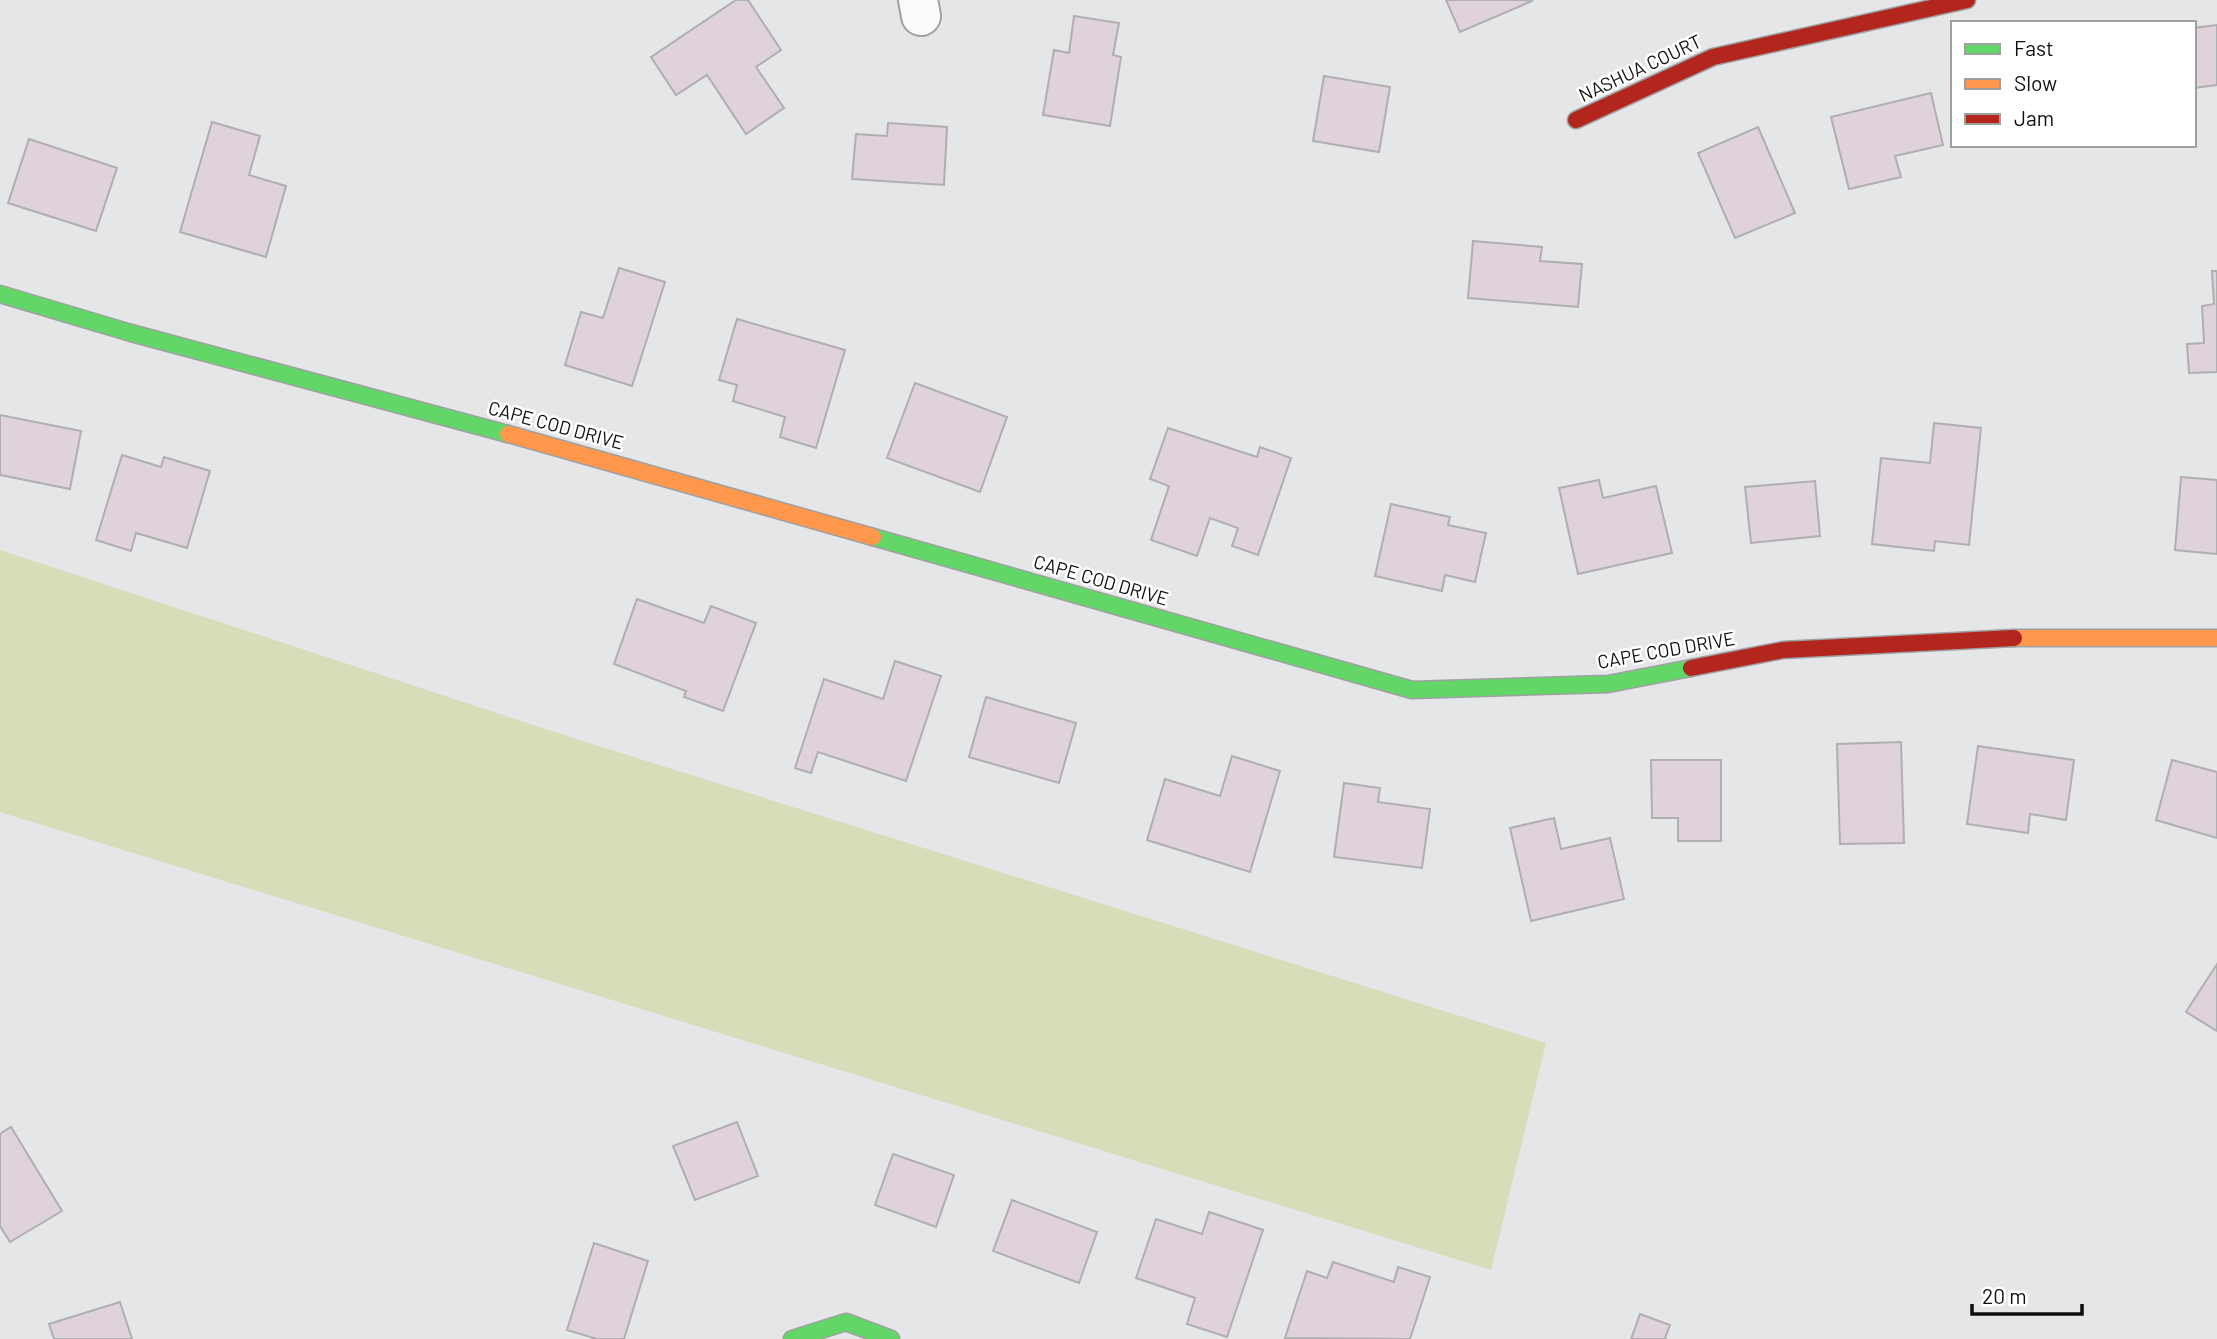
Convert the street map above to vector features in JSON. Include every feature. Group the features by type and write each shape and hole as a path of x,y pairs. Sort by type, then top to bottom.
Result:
{"street":[{"name":"NASHUA COURT","path":"1576,120 1713,57 1967,0"},
{"name":"CAPE COD DRIVE","path":"0,294 131,333 585,455 1412,690 1608,684 1783,650 2036,637 2217,638"},
{"path":"792,1339 846,1322 891,1339"}],"green space":[{"path":"0,550 570,737 1546,1043 1491,1270 0,812"}],"building":[{"path":"736,0 748,0 781,50 756,67 784,108 746,134 707,75 676,95 651,57"},
{"path":"1446,0 1531,0 1532,1 1460,32"},
{"path":"1074,16 1119,23 1113,55 1121,57 1110,126 1043,115 1054,50 1069,53"},
{"path":"2217,25 2217,85 2196,88 2196,28"},
{"path":"1324,76 1390,87 1379,152 1313,141"},
{"path":"1931,93 1943,145 1895,156 1901,177 1849,189 1831,117"},
{"path":"212,122 260,136 249,175 286,186 266,257 180,232"},
{"path":"888,123 947,127 944,185 852,179 856,134 887,136"},
{"path":"1758,127 1795,213 1735,238 1698,153"},
{"path":"29,139 117,168 96,231 8,203"},
{"path":"1473,241 1542,247 1540,261 1582,264 1578,307 1468,298"},
{"path":"619,268 665,282 632,386 565,365 581,312 603,318"},
{"path":"2212,271 2217,271 2217,372 2189,373 2187,344 2204,343 2202,306 2214,304"},
{"path":"737,319 845,350 816,448 780,437 785,417 733,401 737,385 719,380"},
{"path":"915,383 1007,417 980,492 887,458"},
{"path":"0,415 81,431 70,489 0,475"},
{"path":"1934,423 1981,428 1969,545 1935,541 1934,551 1872,544 1881,458 1930,463"},
{"path":"1168,428 1257,457 1260,447 1291,458 1258,555 1232,546 1238,528 1210,518 1197,556 1151,540 1169,486 1150,479"},
{"path":"122,455 161,467 164,457 210,471 187,548 136,533 131,551 96,540"},
{"path":"2181,477 2217,480 2217,554 2175,550"},
{"path":"1599,480 1603,498 1656,486 1672,553 1578,574 1559,488"},
{"path":"1815,481 1820,536 1751,543 1745,487"},
{"path":"1391,504 1450,517 1448,525 1486,533 1475,582 1445,575 1442,591 1375,576"},
{"path":"637,599 704,623 711,606 756,623 723,711 684,697 686,691 614,664"},
{"path":"895,661 941,676 906,781 818,752 811,773 795,768 824,679 883,699"},
{"path":"986,697 1076,723 1059,783 969,757"},
{"path":"1901,742 1904,843 1840,844 1837,744"},
{"path":"1978,746 2074,760 2066,820 2030,814 2028,833 1967,824"},
{"path":"1232,756 1280,771 1250,872 1147,840 1165,779 1220,796"},
{"path":"1651,760 1721,760 1721,841 1678,841 1678,818 1652,818"},
{"path":"2172,760 2217,772 2217,838 2156,820"},
{"path":"1344,783 1380,788 1378,802 1430,809 1422,868 1334,857"},
{"path":"1554,818 1561,849 1610,838 1624,899 1531,921 1510,828"},
{"path":"2217,964 2217,1031 2186,1012"},
{"path":"737,1122 758,1176 695,1200 673,1146"},
{"path":"11,1127 62,1211 10,1242 0,1226 0,1134"},
{"path":"893,1154 954,1175 936,1227 875,1205"},
{"path":"1012,1200 1097,1232 1079,1283 993,1251"},
{"path":"1209,1212 1263,1230 1227,1337 1187,1324 1195,1298 1136,1278 1156,1219 1202,1234"},
{"path":"594,1243 648,1261 624,1339 597,1339 567,1330"},
{"path":"1333,1262 1394,1282 1398,1267 1430,1277 1410,1339 1285,1338 1307,1271 1327,1278"},
{"path":"120,1302 132,1339 54,1339 49,1324"},
{"path":"1640,1314 1670,1325 1666,1339 1631,1339"}],"traffic: fast":[{"path":"0,294 131,333 508,434"},
{"path":"873,537 1412,690 1608,684 1691,668"},
{"path":"792,1339 846,1322 891,1339"}],"traffic: slow":[{"path":"508,434 873,537"},
{"path":"2014,638 2217,638"}],"traffic: jam":[{"path":"1576,120 1713,57 1967,0"},
{"path":"1691,668 1783,650 2014,638"}]}
